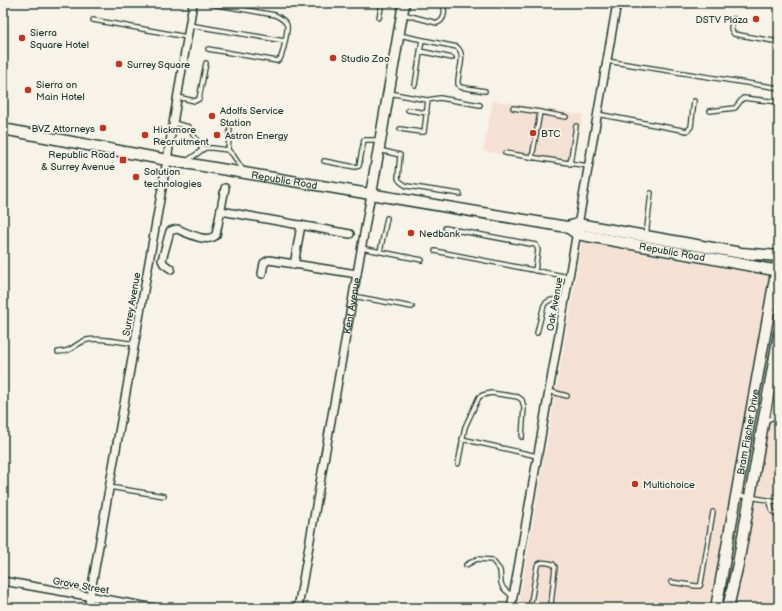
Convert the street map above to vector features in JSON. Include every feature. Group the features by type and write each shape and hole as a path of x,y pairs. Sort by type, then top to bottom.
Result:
{"main road":[{"name":"Kent Avenue","path":"370,194 404,3"},
{"name":"Republic Road","path":"3,129 167,160 578,229 778,271"},
{"name":"Republic Road","path":"578,229 646,236 741,253 779,256"},
{"name":"Bram Fischer Drive","path":"716,608 735,495 778,271 779,256"},
{"name":"Bram Fischer Drive","path":"728,608 779,334"}],"street":[{"name":"Surrey Avenue","path":"88,608 167,160 193,3"},
{"name":"Oak Avenue","path":"511,608 617,3"},
{"path":"171,269 164,264 162,260 170,231 177,229 206,239 214,237 216,235 225,188"},
{"name":"Kent Avenue","path":"298,608 370,194"},
{"path":"221,211 350,234"},
{"path":"294,265 301,225"},
{"path":"262,274 264,265 266,261 269,260 357,274"},
{"name":"Grove Street","path":"3,581 155,608"}],"lane":[{"path":"379,18 382,3"},
{"path":"402,14 440,23 443,19 445,8 442,3"},
{"path":"208,49 277,61 282,56 287,25 284,20 275,15 212,4"},
{"path":"734,19 731,29 734,34 779,42"},
{"path":"93,20 187,37"},
{"path":"189,25 285,41"},
{"path":"398,34 457,47 462,56 458,84 460,87 485,91"},
{"path":"415,85 422,40"},
{"path":"420,51 452,58"},
{"path":"607,61 779,88"},
{"path":"177,97 195,101 199,99 206,62"},
{"path":"388,93 428,100 440,98 480,104"},
{"path":"710,112 735,108 743,98 779,102"},
{"path":"400,129 424,132 428,100"},
{"path":"597,114 687,131 691,126 694,101"},
{"path":"513,108 566,117"},
{"path":"408,110 427,113"},
{"path":"532,158 540,112"},
{"path":"173,123 189,127 202,149"},
{"path":"570,164 576,126"},
{"path":"228,150 230,128"},
{"path":"324,161 355,167 359,166 364,140 400,155 398,178 403,184 407,186 460,194"},
{"path":"185,163 202,149 212,148 228,150 244,172"},
{"path":"505,153 588,166"},
{"path":"646,236 651,193"},
{"path":"380,252 387,218"},
{"path":"444,228 536,245 538,250 535,271"},
{"path":"361,248 422,260"},
{"path":"435,251 569,277"},
{"path":"353,296 412,307"},
{"path":"537,333 546,302 556,299 565,301"},
{"path":"58,352 67,352 84,341 93,339 134,344"},
{"path":"763,422 772,418 779,382"},
{"path":"549,391 567,396"},
{"path":"458,464 465,427 479,397 482,395 491,393 518,397 522,400 524,407 522,437"},
{"path":"462,439 538,456"},
{"path":"109,487 164,496"},
{"path":"735,495 779,502"},
{"path":"770,501 772,511 779,516"},
{"path":"671,582 696,586 700,586 702,583 713,512"},
{"path":"466,565 476,559 492,560 500,570 502,588 513,596"},
{"path":"530,608 537,566 539,563 543,562 555,565 551,604 554,607 565,608"}],"shaded area":[{"name":"BTC","path":"493,100 583,115 572,167 483,151"},
{"path":"582,242 779,278 779,608 714,598 712,608 518,608"}],"place":[{"name":"DSTV Plaza","path":"756,19"},
{"name":"Sierra Square Hotel","path":"22,38"},
{"name":"Studio Zoo","path":"333,58"},
{"name":"Surrey Square","path":"119,64"},
{"name":"Sierra on Main Hotel","path":"28,90"},
{"name":"Adolfs Service Station","path":"212,116"},
{"name":"BVZ Attorneys","path":"103,128"},
{"name":"BTC","path":"533,133"},
{"name":"Hickmore Recruitment","path":"145,135"},
{"name":"Astron Energy","path":"217,135"},
{"name":"Republic Road & Surrey Avenue","path":"123,160"},
{"name":"Solution technologies","path":"136,177"},
{"name":"Nedbank","path":"411,233"},
{"name":"Multichoice","path":"635,484"}]}
